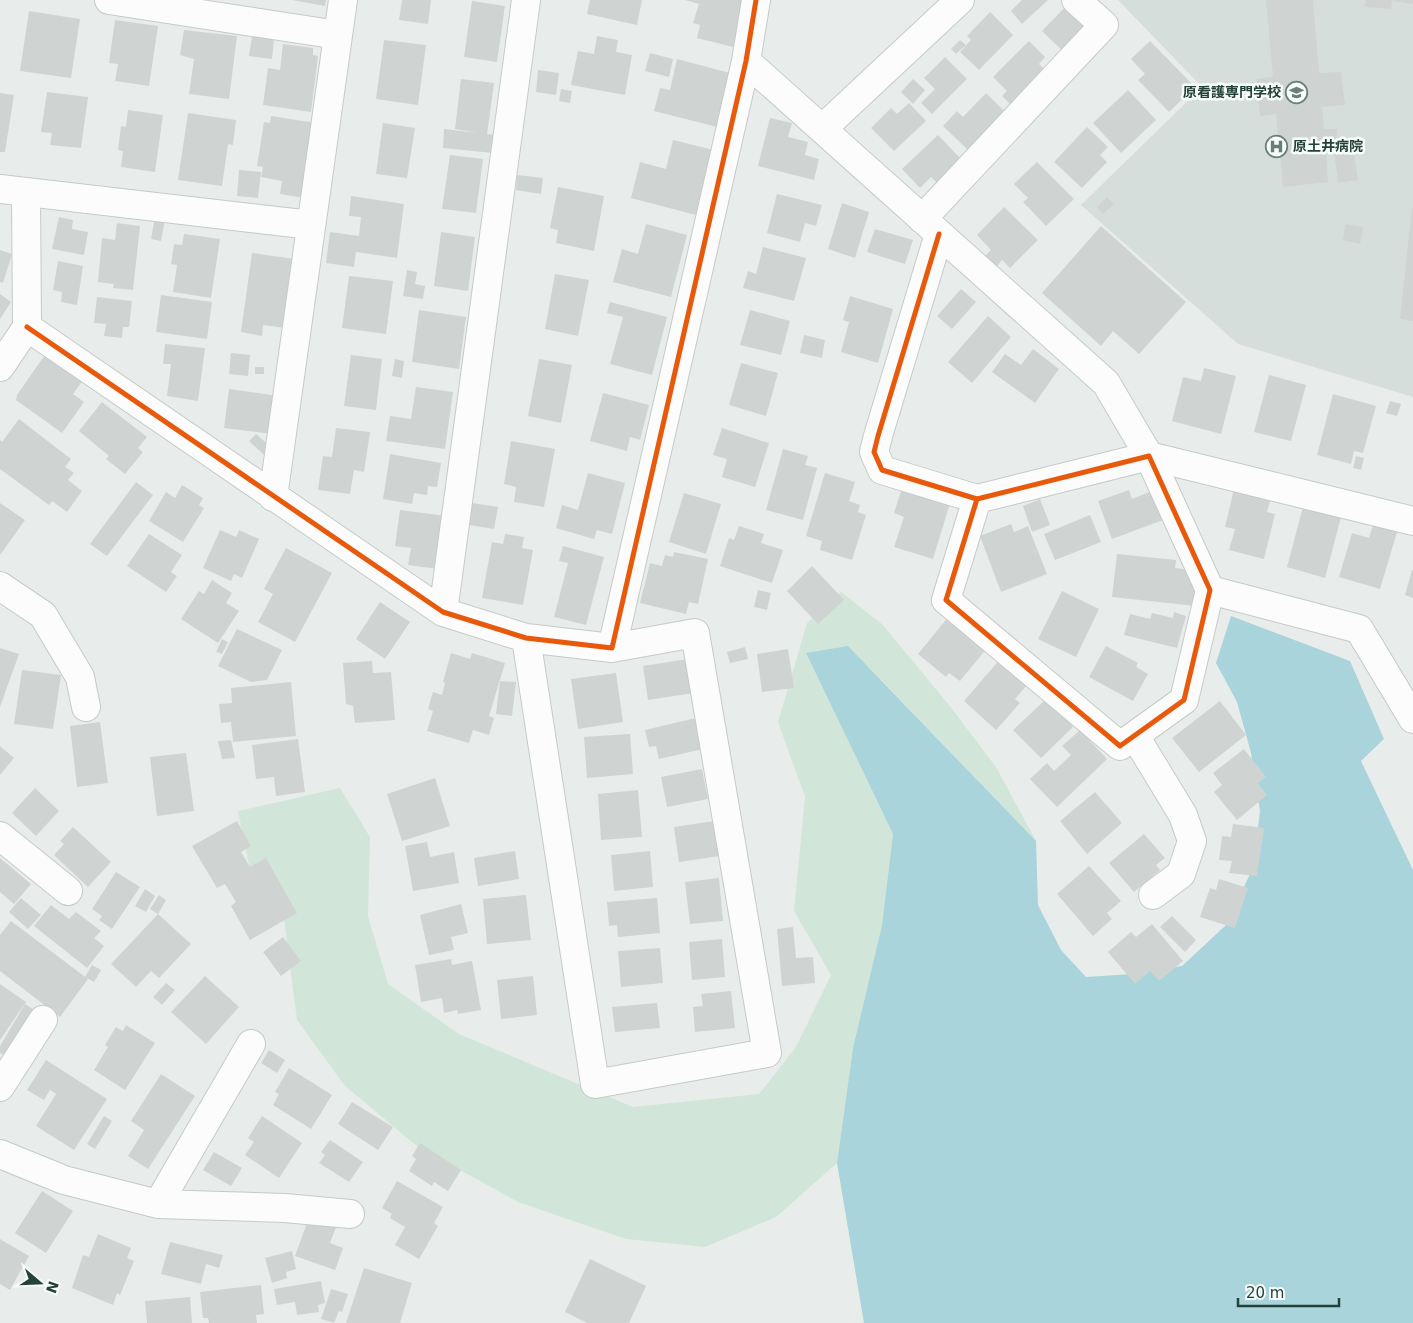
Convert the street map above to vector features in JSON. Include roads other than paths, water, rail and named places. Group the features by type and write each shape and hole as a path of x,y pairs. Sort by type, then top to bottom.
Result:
{"street":[{"path":"109,0 338,35"},
{"path":"273,496 342,0"},
{"path":"442,612 526,0"},
{"path":"612,648 746,61 756,0"},
{"path":"822,129 960,0"},
{"path":"1076,0 1104,25 931,226 874,452 882,470 977,499 1149,456 1413,521"},
{"path":"746,61 1106,383 1149,456 1210,590 1184,700 1120,746 946,600 977,499"},
{"path":"0,367 27,327 13,191 311,225"},
{"path":"27,327 442,612 526,638 612,648 695,633 767,1053 596,1084 526,638"},
{"path":"0,586 43,615 80,677 86,706"},
{"path":"1210,590 1359,629 1413,719"},
{"path":"1135,736 1182,815 1192,841 1181,874 1152,895"},
{"path":"0,836 68,891"},
{"path":"0,1087 43,1020"},
{"path":"158,1204 252,1044"},
{"path":"0,1154 64,1180 158,1204 286,1208 350,1214"}],"water":[{"path":"1231,616 1350,661 1384,739 1361,761 1413,870 1413,1323 864,1323 837,1163 853,1048 882,925 893,834 806,653 848,646 1036,841 1038,905 1061,950 1086,977 1132,974 1182,966 1225,926 1253,868 1260,811 1251,753 1237,702 1216,663"}],"place":[{"name":"原看護専門学校","path":"1297,92"},
{"name":"原土井病院","path":"1277,146"}]}
